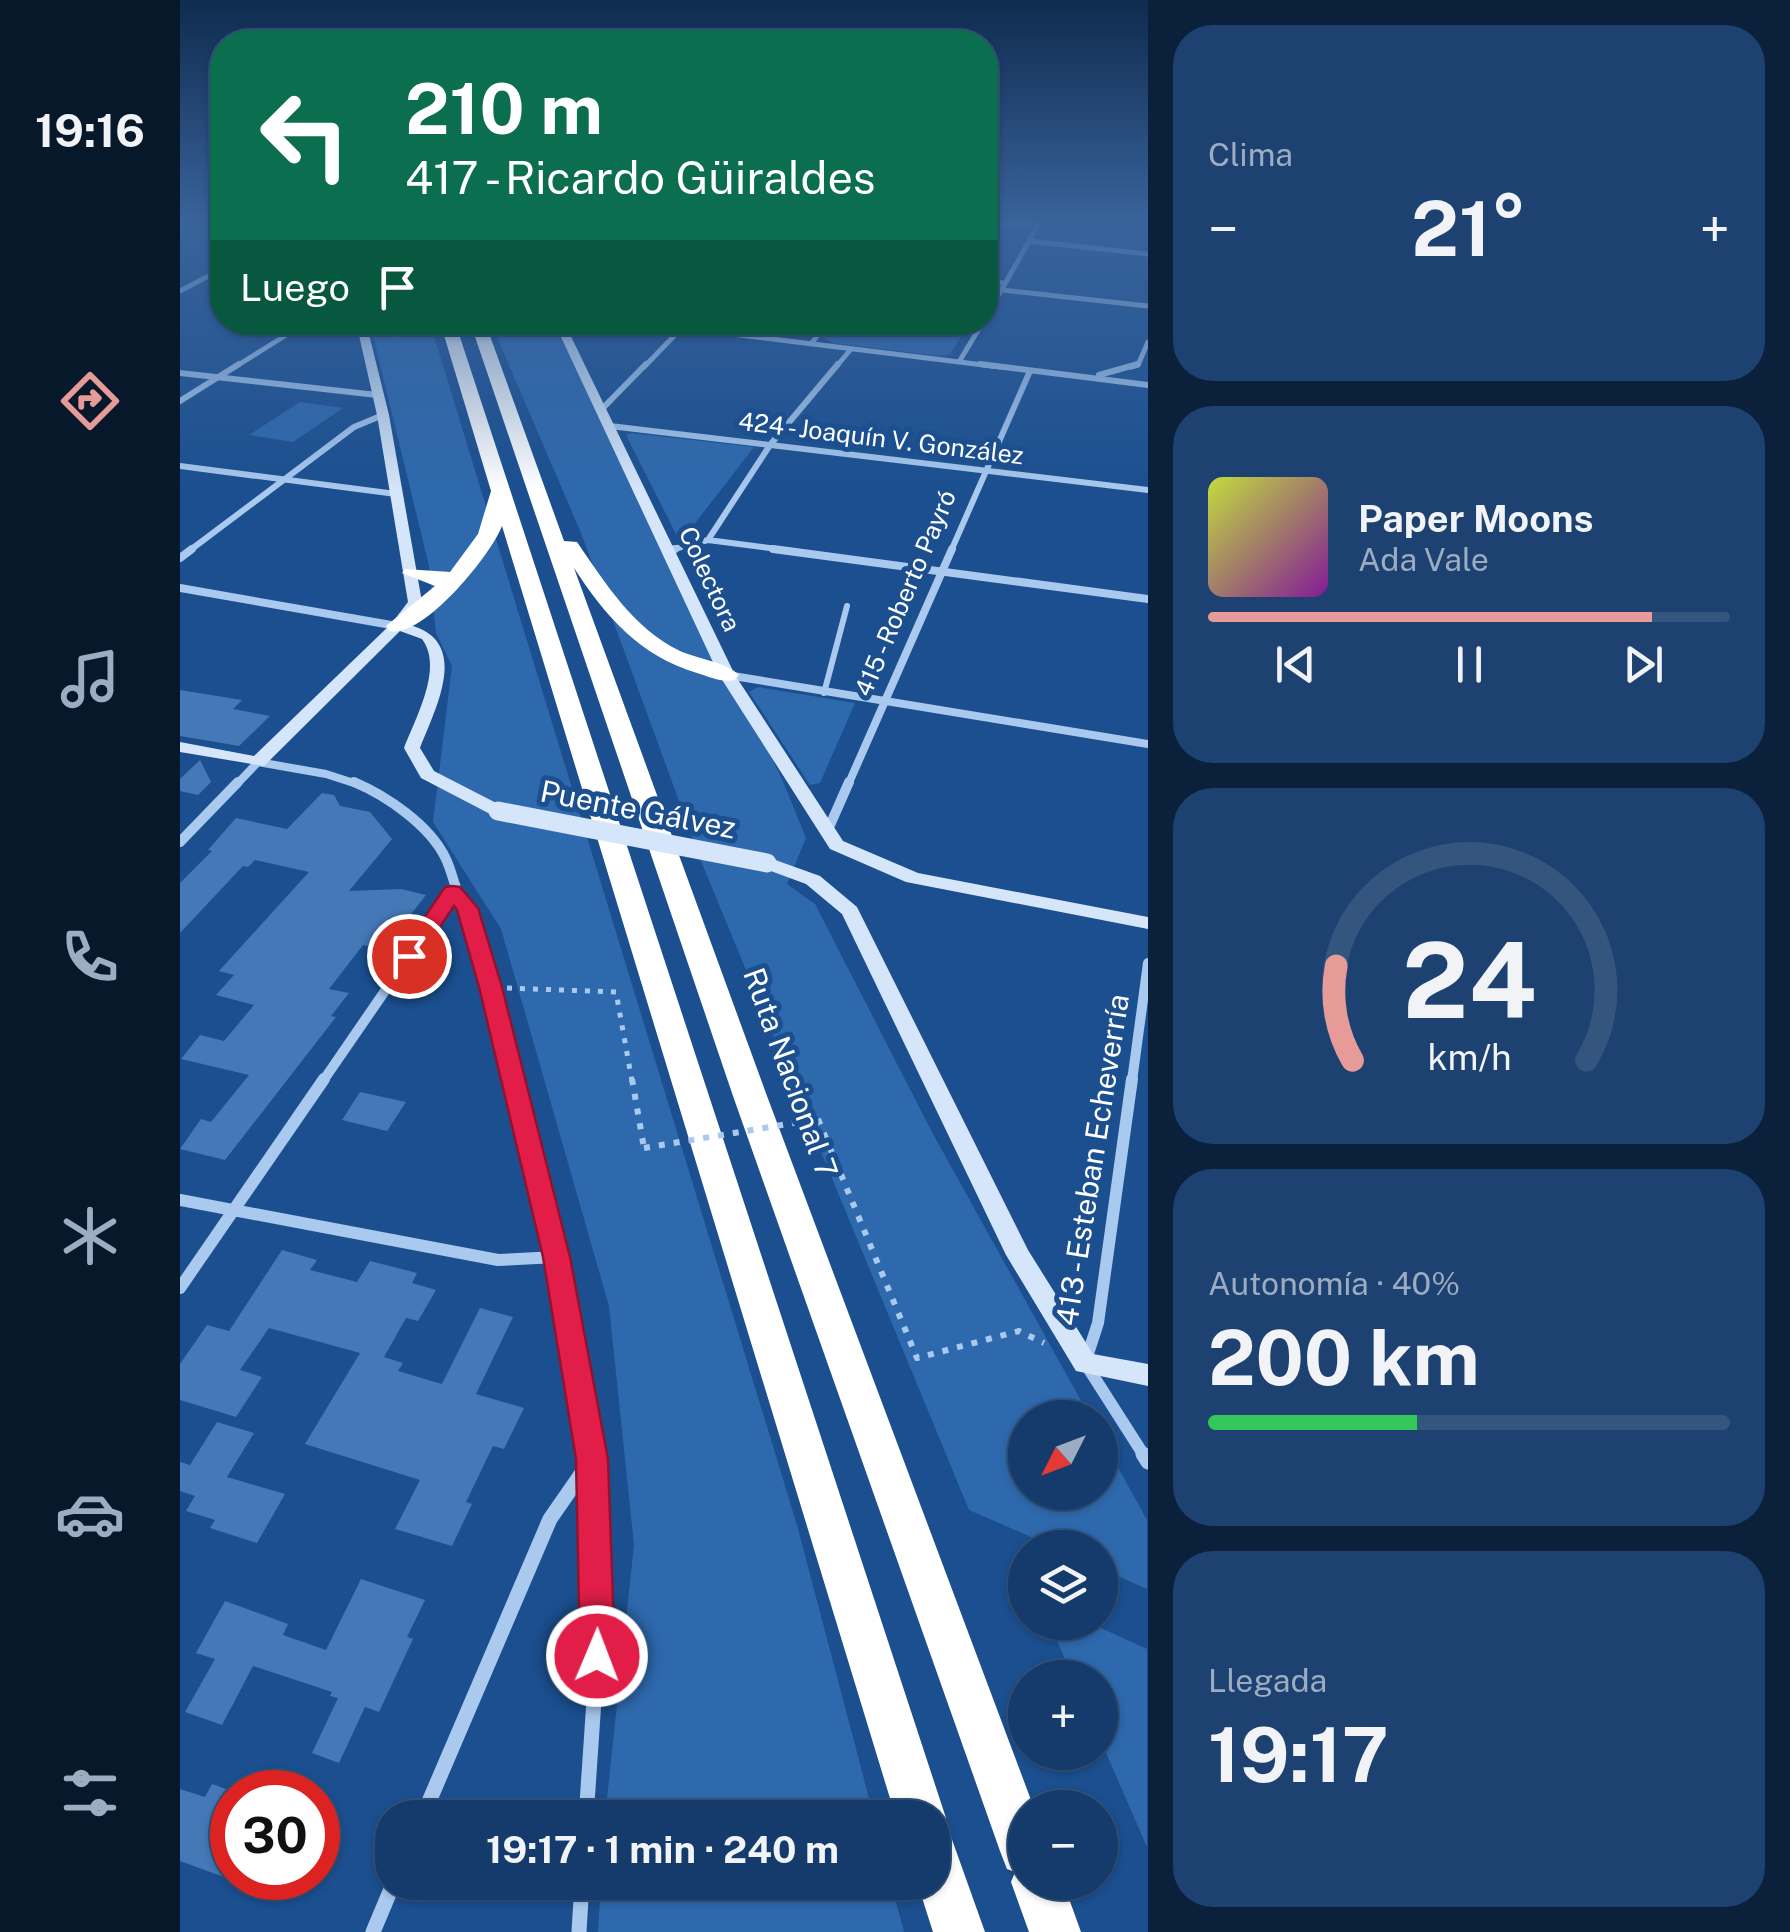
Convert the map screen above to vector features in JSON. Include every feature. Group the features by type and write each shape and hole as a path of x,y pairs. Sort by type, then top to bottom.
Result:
{"highway":[{"path":"450,335 915,1800"},
{"name":"Ruta Nacional 7","path":"482,335 750,1096 1008,1804"},
{"path":"397,626 457,578 491,533 498,516 500,490"},
{"path":"546,510 633,632 666,656 727,676"},
{"path":"412,573 433,580 457,578"},
{"path":"889,1718 908,1800"},
{"path":"931,1900 938,1932"},
{"path":"948,1900 959,1932"},
{"path":"1043,1900 1055,1932"}],"street":[{"path":"180,402 286,335"},
{"path":"180,842 397,626 414,602 383,415 365,335"},
{"name":"Colectora","path":"565,335 727,676 831,839"},
{"path":"602,409 675,335"},
{"path":"746,335 1148,386"},
{"path":"811,344 818,335"},
{"path":"959,362 975,335"},
{"path":"1078,377 1115,373 1138,365 1148,342"},
{"path":"708,540 770,445 852,349"},
{"path":"1138,365 1146,374"},
{"name":"415 - Roberto Payró","path":"831,839 1030,371"},
{"path":"180,373 377,395"},
{"path":"180,558 354,427 383,415"},
{"name":"424 - Joaquín V. González","path":"610,426 1148,490"},
{"path":"180,466 396,494"},
{"path":"670,550 708,540 1148,600"},
{"path":"180,588 397,626"},
{"name":"Puente Gálvez","path":"397,626 426,634 434,644 437,666 431,698 412,748 426,774 498,811 766,863 813,880 850,911 1018,1255 1084,1363"},
{"path":"727,676 1148,744"},
{"path":"180,748 322,771 372,788 408,816 444,854 452,892 467,908 491,987 556,1257 592,1459 597,1656 587,1800"},
{"path":"831,839 913,878 1148,923"},
{"path":"180,1288 452,892"},
{"name":"413 - Esteban Echeverría","path":"1084,1363 1098,1324 1148,964"},
{"path":"180,1200 498,1260 556,1257"},
{"path":"1084,1363 1148,1375"},
{"path":"1084,1363 1148,1462"},
{"path":"430,1800 550,1519 592,1459"},
{"path":"373,1932 386,1900"},
{"path":"579,1932 581,1900"}],"lane":[{"path":"824,693 847,606"}],"path":[{"path":"491,987 616,992 644,1148 818,1119 918,1358 1019,1331 1084,1363"}],"shaded area":[{"path":"373,335 434,335 797,1525 870,1800 607,1800 634,1545 609,1306 501,929 433,822 452,666 436,633 429,566"},
{"path":"496,335 564,335 782,779 806,838 787,884 815,904 933,1134 1081,1400 1008,1400 1008,1510 1118,1510 1118,1468 1147,1520 1147,1589 1118,1576 1118,1530 1015,1530 969,1510 701,861 581,533"},
{"path":"962,335 950,354 940,356 833,343 823,337"},
{"path":"300,402 343,408 293,442 249,435"},
{"path":"626,435 754,447 686,535 676,534"},
{"path":"758,687 855,703 820,783 810,785 749,692"},
{"path":"1118,1636 1147,1649 1147,1847 1113,1770 1118,1770 1118,1660 1065,1660 1057,1640 1118,1640"},
{"path":"600,1900 896,1900 904,1932 598,1932"}],"building":[{"path":"180,690 242,700 233,709 270,716 239,746 180,736"},
{"path":"200,760 211,782 198,795 180,791 180,779"},
{"path":"322,793 334,795 340,806 370,812 392,839 349,891 401,889 426,895 383,950 363,945 329,989 349,993 331,1016 336,1017 225,1160 180,1149 201,1119 211,1122 249,1075 181,1059 200,1035 224,1041 254,1005 216,995 234,975 219,971 309,872 255,860 248,867 243,866 180,933 180,883 212,851 208,850 236,818 287,829"},
{"path":"360,1092 406,1102 387,1131 342,1120"},
{"path":"282,1250 317,1260 310,1270 357,1282 370,1261 417,1273 412,1283 436,1290 418,1321 406,1318 384,1357 403,1363 398,1371 442,1384 480,1308 513,1317 476,1394 524,1408 504,1449 493,1446 466,1502 472,1504 452,1546 395,1529 420,1480 305,1444 360,1353 269,1328 240,1370 262,1377 236,1417 180,1400 180,1364 207,1325 229,1331"},
{"path":"217,1422 254,1433 227,1477 285,1494 257,1543 210,1528 215,1520 186,1511 195,1496 180,1491 180,1462 190,1465"},
{"path":"361,1579 425,1600 407,1637 413,1639 379,1712 365,1707 339,1763 312,1753 338,1698 330,1696 332,1692 253,1666 222,1725 185,1712 215,1659 196,1653 225,1601 288,1624 283,1635 326,1650"},
{"path":"210,1788 210,1872 180,1861 180,1789 205,1797"}],"route":[{"path":"409,956 452,892 467,908 491,987 549,1220 592,1459 597,1656"}]}
